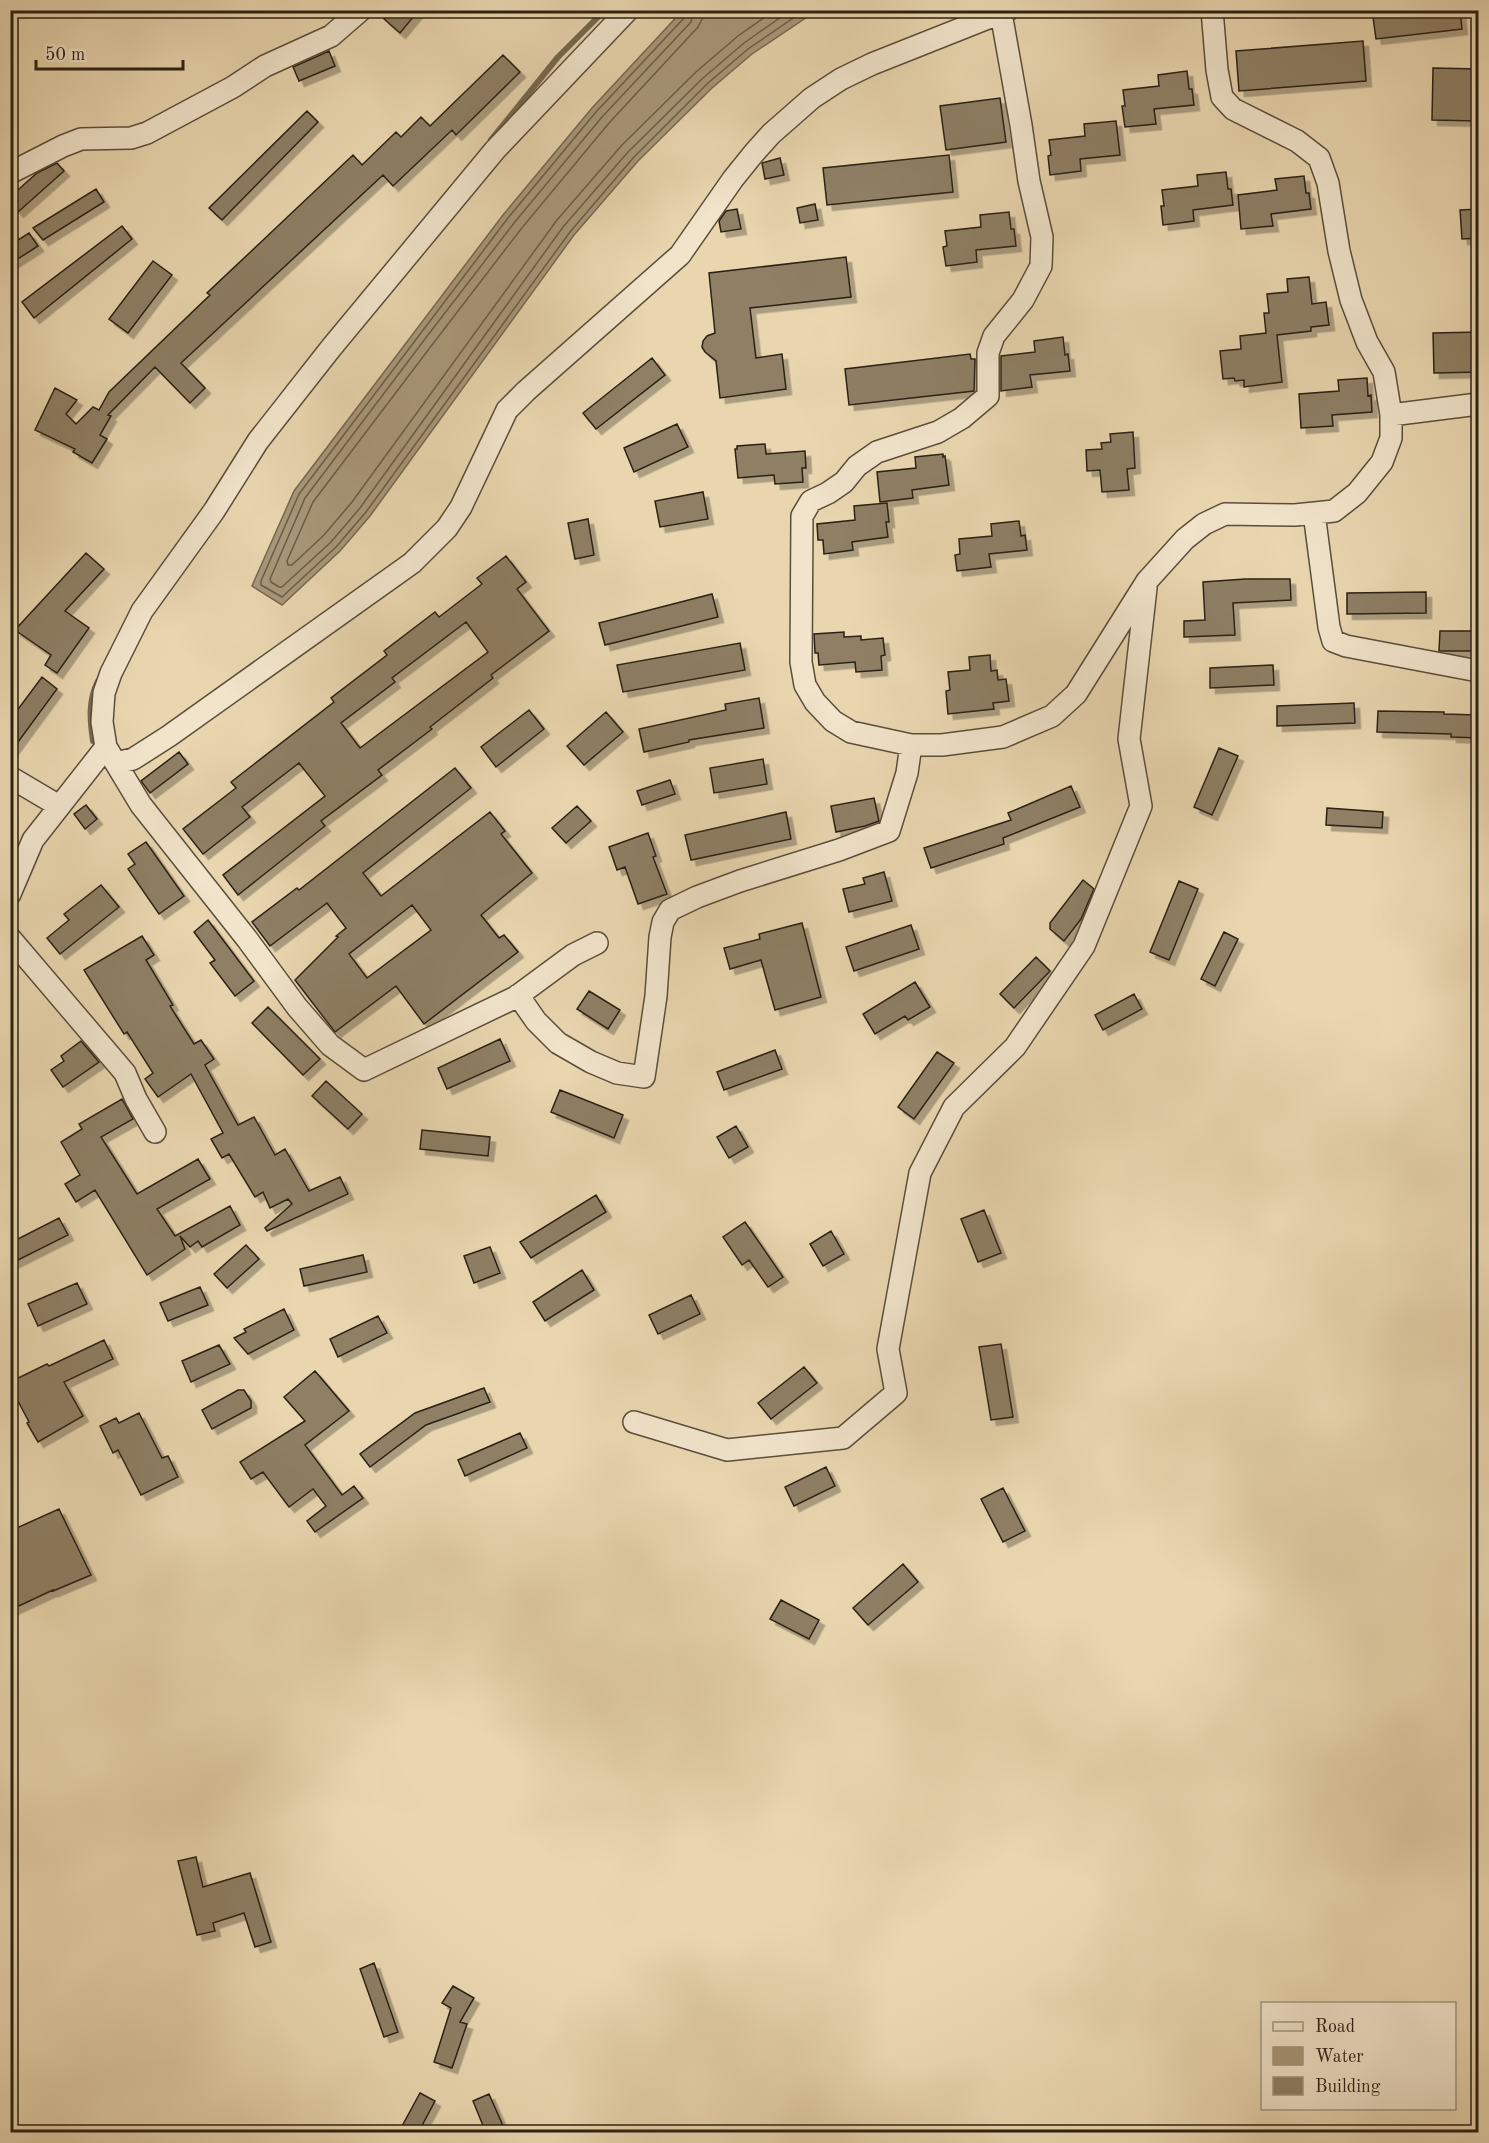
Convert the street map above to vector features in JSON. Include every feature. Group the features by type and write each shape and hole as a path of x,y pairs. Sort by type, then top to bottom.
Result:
{"street":[{"path":"10,173 81,139 131,138 147,133 233,87 265,66 331,36 362,10"},
{"path":"597,943 573,955 518,995 364,1070 330,1045 297,1007 248,939 141,805 111,755 102,722 104,693 111,673 142,611 214,511 258,441 331,348 495,150 628,10"},
{"path":"111,755 133,759 169,736 412,562 431,545 447,528 461,507 507,410 680,255 733,179 771,134 812,98 861,69 1004,12 1029,181 1041,237 1041,266 1023,300 994,336 988,353 988,396 962,418 938,432 877,452 857,466 844,482 828,494 811,501 802,516 801,662 805,685 815,702 832,721 851,732 911,745 942,745 1003,737 1052,716 1076,694 1147,581 1185,539 1204,524 1225,514 1295,515 1334,511 1357,493 1382,462 1391,438 1391,415 1384,372 1367,342 1351,300 1339,251 1328,183 1318,158 1297,141 1233,110 1222,97 1217,70 1212,10"},
{"path":"1391,415 1479,404"},
{"path":"1314,513 1329,627 1333,641 1346,646 1479,672"},
{"path":"634,1422 728,1450 843,1438 896,1393 888,1349 920,1173 954,1107 1015,1047 1084,946 1141,806 1129,739 1147,581"},
{"path":"518,995 536,1022 558,1043 591,1062 617,1073 645,1077 656,996 660,937 663,922 670,910 740,881 839,850 888,831 907,773 911,745"},
{"path":"10,894 33,840 59,806 111,755"},
{"path":"10,777 59,806"},
{"path":"10,938 125,1073 136,1099 155,1132"}],"water":[{"path":"683,10 816,11 752,54 712,88 638,161 574,235 370,516 340,551 282,605 252,586 294,491 503,215 592,108"}],"building":[{"path":"391,10 419,10 400,33 384,19"},
{"path":"1372,10 1460,10 1462,29 1376,39"},
{"path":"1363,41 1366,81 1239,91 1236,51"},
{"path":"329,51 335,66 299,81 293,67"},
{"path":"503,55 520,72 456,135 452,130 393,186 383,175 181,363 205,388 190,403 155,367 108,415 111,416 100,435 107,439 92,463 73,452 75,449 35,430 55,388 77,400 66,414 76,424 93,407 99,410 109,392 210,295 207,293 353,155 362,165 396,132 401,137 421,117 430,126"},
{"path":"1433,68 1479,69 1479,121 1432,120"},
{"path":"1187,71 1194,105 1154,109 1156,124 1125,127 1122,106 1125,106 1123,90 1159,86 1158,75"},
{"path":"1000,98 1006,142 946,150 940,106"},
{"path":"307,111 318,122 222,220 209,208"},
{"path":"1116,121 1120,155 1080,159 1081,171 1050,175 1049,140 1085,136 1084,124"},
{"path":"949,155 953,192 827,205 823,168"},
{"path":"780,158 784,175 765,179 762,163"},
{"path":"57,163 64,171 18,212 10,203 10,197 37,173"},
{"path":"1226,172 1233,205 1193,210 1194,221 1163,225 1162,190 1198,186 1197,175"},
{"path":"1304,176 1311,209 1271,214 1273,226 1241,229 1238,195 1277,190 1275,179"},
{"path":"96,189 104,202 43,240 33,228"},
{"path":"815,204 818,220 800,223 797,208"},
{"path":"737,209 741,229 721,232 719,221 726,211"},
{"path":"1479,209 1479,238 1462,239 1460,210"},
{"path":"1009,212 1016,246 976,250 977,262 946,266 943,247 947,246 945,231 981,227 980,215"},
{"path":"122,226 132,239 34,318 22,302"},
{"path":"29,233 38,246 10,264 10,245"},
{"path":"846,257 851,297 750,308 756,358 782,354 786,389 720,398 716,361 702,347 707,336 715,333 709,273"},
{"path":"153,261 172,275 128,333 109,319"},
{"path":"1309,277 1312,304 1326,302 1329,325 1311,327 1311,331 1277,335 1282,382 1244,387 1244,380 1223,379 1220,351 1241,349 1240,336 1266,333 1264,313 1269,313 1267,294 1288,292 1287,279"},
{"path":"1479,332 1479,372 1434,373 1433,333"},
{"path":"1063,337 1070,371 1030,375 1032,387 1001,391 1001,356 1035,352 1034,341"},
{"path":"970,354 971,359 975,359 974,391 849,405 845,369"},
{"path":"652,358 665,375 596,429 583,413"},
{"path":"1367,378 1372,412 1332,415 1333,426 1301,428 1299,394 1339,391 1338,380"},
{"path":"677,424 688,447 634,472 624,448"},
{"path":"1133,432 1135,468 1127,469 1129,490 1102,492 1100,470 1087,471 1086,450 1102,449 1101,443 1111,442 1110,434"},
{"path":"765,444 766,454 805,451 806,468 802,468 803,482 775,484 774,475 738,478 735,449 737,446"},
{"path":"943,454 949,485 912,490 913,498 880,502 877,472 916,468 915,457"},
{"path":"703,492 708,519 660,527 655,501"},
{"path":"887,503 888,537 852,542 853,550 824,554 823,540 818,540 817,524 855,520 854,506"},
{"path":"588,519 594,555 575,559 568,523"},
{"path":"1019,521 1021,536 1025,535 1027,550 989,554 991,567 957,571 955,555 960,554 959,539 992,536 991,524"},
{"path":"86,553 104,569 65,611 89,628 57,673 45,665 51,655 15,630"},
{"path":"506,556 526,582 517,589 549,631 491,675 493,678 378,770 382,775 321,821 325,826 238,895 223,875 325,796 299,763 242,807 250,817 203,854 183,829 236,788 231,782 334,702 331,698 387,655 384,651 435,612 439,617 482,584 477,578","holes":["466,622 488,652 360,748 341,723 395,682 392,678"]},
{"path":"1290,579 1291,600 1233,603 1235,635 1184,637 1184,621 1205,620 1203,582"},
{"path":"1426,592 1426,613 1347,614 1347,593"},
{"path":"712,594 718,617 605,645 599,623"},
{"path":"1440,631 1479,631 1479,651 1439,651"},
{"path":"844,632 844,637 861,636 861,640 883,638 885,655 881,656 882,670 856,672 855,662 819,665 818,653 815,653 814,634"},
{"path":"740,643 745,670 623,692 617,665"},
{"path":"990,655 991,671 997,670 998,680 1006,679 1009,701 993,703 994,709 948,714 946,691 950,690 948,672 970,670 969,657"},
{"path":"1273,665 1274,685 1210,688 1210,668"},
{"path":"42,677 57,689 10,753 10,720"},
{"path":"759,698 764,728 689,740 689,742 644,752 639,729 726,710 725,704"},
{"path":"1354,703 1355,723 1277,726 1277,706"},
{"path":"529,710 544,729 496,767 481,747"},
{"path":"1378,711 1479,715 1479,738 1451,737 1451,734 1377,732"},
{"path":"606,712 623,732 584,765 567,746"},
{"path":"1219,748 1238,756 1212,815 1194,807"},
{"path":"179,752 188,764 150,793 141,781"},
{"path":"763,759 767,784 714,793 710,768"},
{"path":"455,768 471,788 363,873 381,896 490,812 505,831 501,834 532,873 481,915 499,938 504,935 518,952 424,1024 396,986 335,1032 295,980 346,928 327,903 270,946 252,922 297,888 299,890","holes":["412,905 431,930 367,978 349,954"]},
{"path":"670,780 675,794 642,805 637,791"},
{"path":"1071,786 1080,807 1003,838 1004,844 931,868 924,848 1011,820 1008,813"},
{"path":"874,798 879,821 836,832 831,806"},
{"path":"86,805 97,819 85,829 74,814"},
{"path":"577,806 591,821 566,843 552,828"},
{"path":"1327,808 1383,812 1382,828 1326,825"},
{"path":"786,812 791,839 691,860 685,835"},
{"path":"648,833 656,856 653,857 667,894 638,904 625,867 617,870 609,847"},
{"path":"146,842 184,896 159,914 128,869 135,864 128,854"},
{"path":"884,872 892,901 849,912 843,889 865,884 863,878"},
{"path":"1083,880 1094,889 1081,919 1064,941 1050,929 1050,923"},
{"path":"1179,881 1198,889 1169,960 1150,952"},
{"path":"101,885 119,907 60,954 47,938 69,920 64,914"},
{"path":"208,920 254,981 235,996 210,963 215,960 194,932"},
{"path":"802,923 821,997 775,1010 761,960 730,969 724,948 760,939 759,934"},
{"path":"911,925 919,949 854,971 846,947"},
{"path":"1224,932 1238,939 1215,986 1201,979"},
{"path":"142,936 154,955 146,960 173,1005 170,1006 194,1044 201,1040 214,1059 205,1065 238,1125 254,1117 275,1155 285,1149 309,1191 340,1177 348,1194 267,1231 265,1228 292,1204 288,1199 270,1208 263,1192 255,1197 229,1154 222,1158 211,1139 223,1133 191,1074 158,1097 145,1079 153,1073 127,1032 124,1034 84,970"},
{"path":"1036,957 1050,971 1014,1008 1000,994"},
{"path":"915,982 930,1007 908,1020 905,1016 875,1034 863,1014"},
{"path":"589,991 620,1010 608,1029 577,1009"},
{"path":"1134,994 1142,1009 1103,1030 1095,1015"},
{"path":"268,1007 320,1059 303,1075 252,1023"},
{"path":"500,1039 510,1061 447,1089 438,1068"},
{"path":"81,1041 99,1062 63,1087 51,1070 64,1061 61,1056"},
{"path":"775,1050 782,1069 724,1090 717,1072"},
{"path":"937,1052 954,1063 914,1119 898,1107"},
{"path":"326,1081 362,1114 348,1129 312,1096"},
{"path":"560,1090 623,1115 614,1138 551,1112"},
{"path":"122,1099 133,1119 101,1137 137,1194 198,1159 210,1179 157,1209 175,1236 230,1206 240,1225 202,1247 198,1241 190,1247 180,1236 185,1249 147,1275 95,1190 76,1202 65,1184 80,1175 61,1142 82,1129 79,1124"},
{"path":"736,1126 748,1147 729,1158 717,1137"},
{"path":"422,1130 490,1137 488,1156 420,1149"},
{"path":"596,1195 606,1212 531,1258 520,1242"},
{"path":"984,1210 1001,1253 978,1262 961,1219"},
{"path":"59,1218 68,1235 10,1264 10,1243"},
{"path":"745,1222 783,1277 768,1287 749,1260 742,1265 723,1237"},
{"path":"831,1231 844,1254 823,1266 810,1244"},
{"path":"246,1245 259,1259 227,1288 214,1274"},
{"path":"490,1247 500,1273 474,1283 464,1256"},
{"path":"363,1255 367,1272 304,1286 300,1269"},
{"path":"582,1270 594,1290 545,1321 533,1302"},
{"path":"77,1283 87,1304 38,1326 28,1304"},
{"path":"200,1287 208,1305 168,1321 160,1303"},
{"path":"691,1295 700,1314 658,1334 649,1315"},
{"path":"284,1309 294,1330 248,1354 234,1338 246,1332 244,1329"},
{"path":"378,1316 387,1333 338,1357 330,1339"},
{"path":"104,1340 113,1359 64,1382 83,1416 38,1442 27,1423 29,1422 10,1382"},
{"path":"1001,1344 1013,1417 991,1420 979,1347"},
{"path":"219,1345 230,1364 191,1382 182,1361"},
{"path":"804,1367 817,1383 771,1419 758,1403"},
{"path":"315,1371 349,1411 305,1445 342,1495 354,1486 363,1498 315,1532 307,1521 326,1506 313,1489 289,1507 263,1472 251,1479 240,1462 305,1421 284,1397"},
{"path":"484,1388 490,1402 426,1425 370,1467 360,1454 415,1413"},
{"path":"238,1390 244,1390 251,1401 251,1408 212,1429 202,1410"},
{"path":"139,1413 162,1458 168,1456 178,1477 141,1495 118,1450 113,1453 100,1426 116,1418 119,1423"},
{"path":"520,1433 527,1448 465,1476 458,1460"},
{"path":"826,1467 835,1486 794,1506 785,1487"},
{"path":"1003,1488 1025,1531 1003,1542 981,1499"},
{"path":"59,1509 91,1575 10,1610 10,1531"},
{"path":"903,1564 918,1582 868,1625 853,1608"},
{"path":"781,1600 819,1620 809,1639 770,1619"},
{"path":"196,1857 203,1887 250,1873 271,1942 255,1947 244,1913 213,1923 215,1931 197,1935 178,1861"},
{"path":"374,1963 398,2032 384,2037 360,1969"},
{"path":"453,1986 474,1998 460,2022 467,2024 452,2068 434,2062 451,2008 442,2003"},
{"path":"420,2093 435,2101 418,2133 410,2133 401,2128"},
{"path":"489,2094 504,2128 495,2133 486,2133 473,2101"}],"waterway":[{"path":"491,140 558,57 605,10"},
{"path":"93,741 91,703 98,681"}]}
